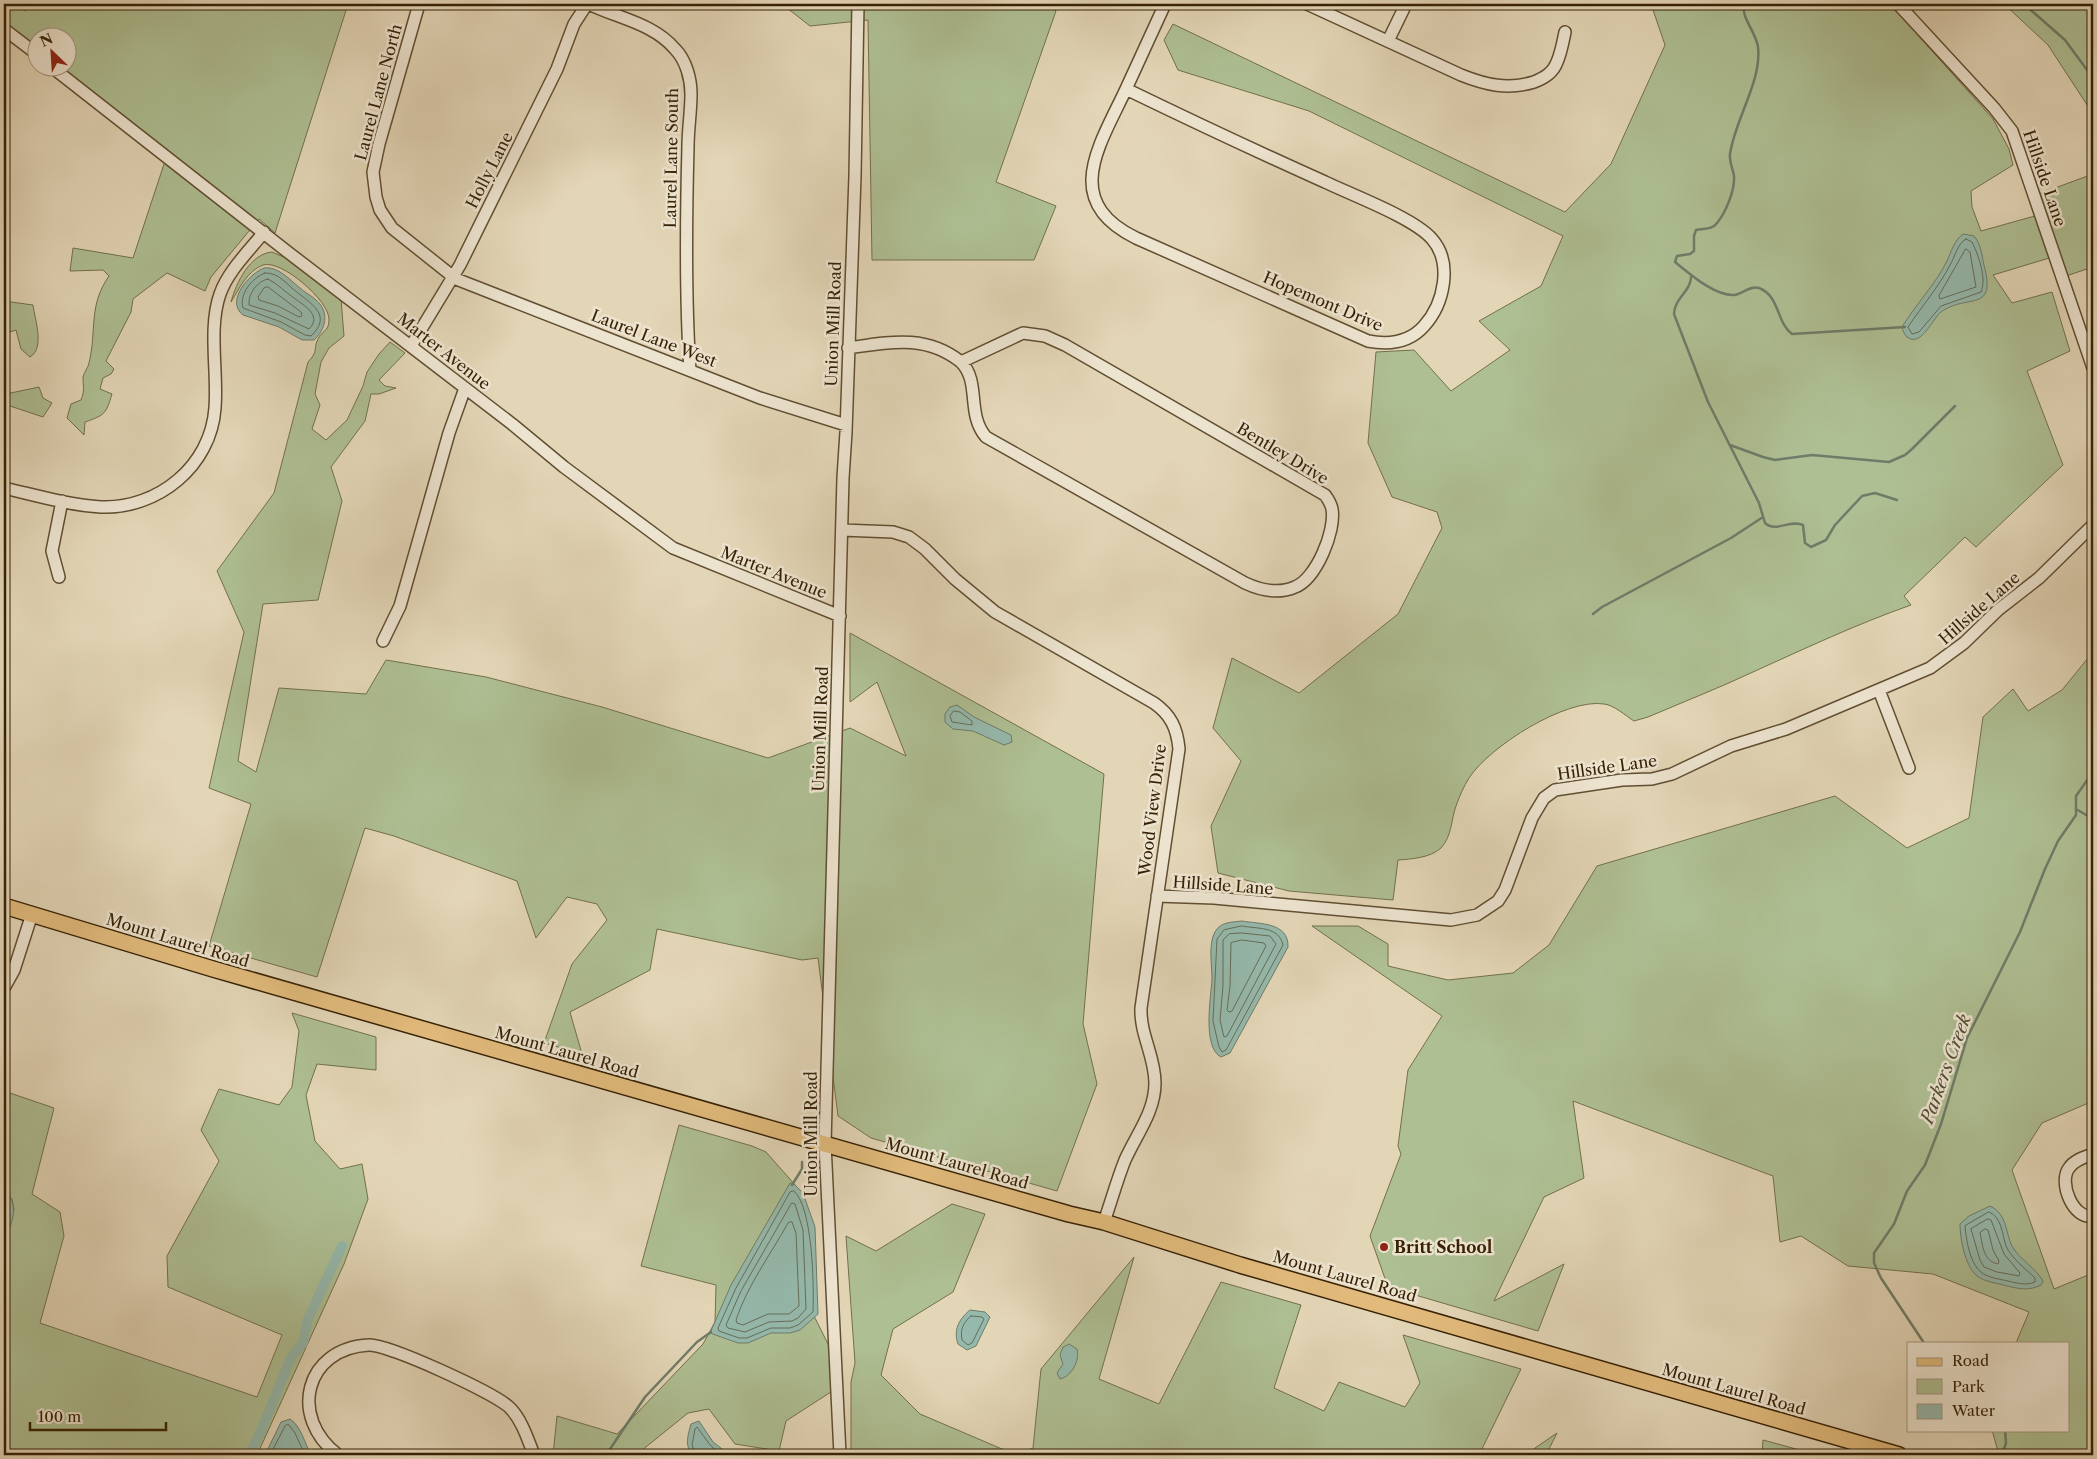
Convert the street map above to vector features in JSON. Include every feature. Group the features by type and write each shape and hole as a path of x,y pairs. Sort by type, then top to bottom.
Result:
{"main road":[{"name":"Mount Laurel Road","path":"4,906 213,969 1069,1214 1104,1222 1240,1265 1900,1455"}],"street":[{"name":"Laurel Lane North","path":"419,4 375,158 373,186 380,210 392,228 452,276"},
{"name":"Holly Lane","path":"411,346 460,264 557,69 574,24 588,4"},
{"name":"Laurel Lane South","path":"588,4 658,34 675,48 688,69 691,93 688,147 686,307 690,370"},
{"name":"Union Mill Road","path":"840,1455 825,1144 842,530 855,176 858,4"},
{"name":"Hopemont Drive","path":"1126,89 1370,203 1420,229 1432,239 1440,252 1444,266 1444,282 1439,297 1424,326 1398,342 1384,344 1368,341 1136,238 1110,222 1100,211 1094,197 1092,183 1092,168 1096,154 1165,4"},
{"path":"1307,4 1474,80 1494,86 1515,87 1540,80 1549,74 1557,63 1565,32"},
{"path":"1388,41 1406,4"},
{"name":"Hillside Lane","path":"1898,4 1994,108 2012,131 2093,368"},
{"path":"4,28 28,47"},
{"name":"Marter Avenue","path":"66,78 564,467 673,548 840,616"},
{"path":"4,488 62,501 102,507 132,503 148,498 168,488 193,464 205,444 214,415 215,321 220,295 236,268 264,232"},
{"name":"Laurel Lane West","path":"452,276 778,405 846,425"},
{"name":"Bentley Drive","path":"1023,333 1044,336 1065,344 1325,495 1332,509 1332,528 1318,562 1308,578 1295,587 1278,591 1261,589 1245,584 986,436 977,424 970,374 961,362 1023,333"},
{"path":"848,348 886,343 920,343 945,351 961,362"},
{"path":"383,641 400,606 450,433 465,388"},
{"path":"59,577 52,551 62,501"},
{"name":"Hillside Lane","path":"1157,896 1214,898 1451,920 1471,918 1492,907 1503,894 1532,818 1544,798 1555,790 1662,777 1682,770 1731,746 1786,729 1930,668 1944,660 1998,610 2039,578 2093,525"},
{"name":"Wood View Drive","path":"842,530 893,532 909,537 925,548 955,579 995,612 1139,693 1168,715 1177,731 1179,749 1140,1018 1155,1071 1155,1093 1148,1114 1125,1161 1104,1222"},
{"path":"1879,690 1910,768"},
{"path":"4,988 14,970 32,914"},
{"path":"2093,1154 2074,1162 2068,1168 2066,1176 2066,1184 2075,1209 2080,1214 2088,1217 2093,1216"},
{"path":"338,1455 314,1428 308,1409 310,1388 320,1369 333,1358 348,1350 369,1345 380,1345 401,1353 502,1402 516,1416 534,1455"}],"green space":[{"path":"4,4 15,4 25,11 31,4 348,4 275,233 259,219 211,277 205,291 167,273 133,299 131,312 106,361 114,369 111,374 103,378 100,389 112,394 110,401 104,413 85,422 84,435 67,418 71,404 81,400 82,397 84,388 83,377 91,351 98,298 109,276 103,270 70,271 73,248 133,258 167,155 68,78 78,78 78,28 28,28 28,46 4,27"},
{"path":"782,4 1047,4 1056,11 996,182 1056,206 1034,260 872,260 868,20 810,26"},
{"path":"1651,4 1890,4 1993,119 2009,149 2013,165 1971,191 1972,207 1981,231 2042,214 2036,195 2093,174 2093,267 2063,277 2056,256 1993,275 2012,303 2052,292 2070,351 2027,371 2063,465 1976,547 1965,537 1904,596 1911,605 1851,628 1648,717 1634,721 1616,708 1608,705 1588,704 1550,716 1511,739 1479,765 1469,778 1454,811 1445,843 1441,848 1426,856 1398,860 1393,900 1289,891 1218,873 1211,826 1241,761 1213,728 1232,658 1299,693 1398,614 1442,528 1437,512 1392,497 1368,443 1376,352 1414,350 1451,391 1510,350 1479,321 1541,286 1563,236 1309,111 1178,70 1164,40 1173,24 1565,212 1611,164 1665,45"},
{"path":"2004,4 2093,4 2093,114 2048,45"},
{"path":"272,252 286,258 341,299 344,336 329,348 321,362 315,394 320,405 312,429 326,440 347,420 363,386 367,372 379,354 390,342 405,353 379,380 385,386 396,388 379,394 371,394 365,421 331,467 342,501 318,600 263,604 238,761 256,772 279,688 366,694 386,660 486,677 602,707 768,758 850,728 906,756 877,682 850,702 850,633 1104,774 1083,1024 1097,1084 1057,1191 871,1138 838,1116 818,958 802,960 657,929 650,970 570,1012 582,1054 544,1043 572,964 607,920 597,904 567,897 536,938 517,881 394,836 365,828 317,977 209,946 251,804 209,788 244,632 217,571 274,493 308,362 314,355 319,336 329,324 327,312 313,293 292,275 281,268 271,265 263,265 252,271 231,302 236,286 245,271 257,258"},
{"path":"4,301 33,305 38,341 35,353 30,357 21,349 16,330 4,334"},
{"path":"39,387 43,398 52,403 43,417 4,404 4,393"},
{"path":"2093,652 2093,1101 2042,1123 2012,1170 2054,1289 2093,1273 2093,1361 2089,1367 2093,1394 2093,1455 1999,1455 1993,1432 2070,1432 2070,1342 2016,1342 2029,1312 1933,1274 1848,1266 1801,1236 1780,1242 1773,1176 1573,1101 1584,1178 1544,1197 1494,1301 1564,1264 1538,1331 1388,1287 1370,1236 1401,1154 1398,1146 1408,1070 1442,1016 1312,926 1358,926 1388,944 1388,966 1448,980 1513,973 1549,945 1597,866 1835,796 1907,848 1969,818 1983,717 2013,689 2028,711 2062,690"},
{"path":"292,1013 376,1037 376,1070 317,1064 306,1095 315,1141 340,1169 362,1164 368,1199 344,1264 257,1455 4,1455 4,1243 14,1209 12,1199 4,1191 4,1091 54,1108 32,1194 60,1212 64,1236 40,1323 257,1397 282,1335 168,1287 167,1256 219,1161 201,1130 219,1089 279,1105 292,1087 299,1031"},
{"path":"679,1125 752,1146 766,1152 796,1186 807,1302 833,1354 834,1390 786,1421 779,1451 735,1444 709,1409 688,1413 636,1455 553,1455 557,1416 617,1434 703,1344 715,1322 716,1285 641,1266"},
{"path":"952,1204 985,1214 953,1292 893,1329 881,1375 920,1414 1016,1455 851,1455 851,1382 855,1363 846,1236 876,1251"},
{"path":"1134,1257 1099,1379 1159,1404 1221,1282 1301,1305 1274,1388 1324,1411 1339,1382 1405,1407 1420,1383 1403,1335 1521,1369 1479,1455 1016,1455 1033,1448 1041,1369"},
{"path":"1557,1433 1546,1455 1531,1455 1535,1448"},
{"path":"1763,1440 1818,1455 1762,1455"}],"water":[{"path":"1963,234 1974,236 1982,254 1987,280 1983,296 1977,300 1951,307 1941,312 1922,336 1917,339 1907,337 1902,327 1937,278 1955,243"},
{"path":"264,268 274,269 284,274 320,305 325,315 324,326 314,340 302,340 279,327 243,315 238,309 238,296 241,288 252,276"},
{"path":"957,705 974,717 1011,735 1012,742 1004,745 973,731 953,729 945,722 945,714 950,707"},
{"path":"1242,921 1264,924 1278,929 1284,933 1288,947 1230,1053 1221,1057 1215,1052 1211,1043 1209,1021 1212,943 1215,932 1220,926"},
{"path":"790,1183 793,1183 803,1193 815,1227 818,1314 800,1330 790,1333 771,1333 748,1343 738,1343 710,1333 731,1285"},
{"path":"4,1191 12,1203 13,1216 4,1243"},
{"path":"1990,1206 1996,1209 2003,1218 2012,1246 2040,1276 2043,1281 2041,1285 2024,1289 1991,1282 1977,1276 1969,1266 1964,1252 1960,1224 1969,1216"},
{"path":"970,1310 985,1312 990,1317 976,1346 967,1350 958,1344 956,1334 960,1321"},
{"path":"1069,1344 1077,1349 1076,1363 1068,1375 1060,1379 1057,1373 1063,1364 1060,1355 1063,1347"},
{"path":"290,1419 300,1431 311,1455 265,1455 281,1422"},
{"path":"699,1421 713,1442 730,1455 693,1455 690,1452 688,1436 691,1424"}],"waterway":[{"path":"1744,4 1745,15 1757,41 1758,60 1752,87 1737,127 1730,154 1734,176 1731,194 1724,213 1715,225 1710,228 1696,230 1694,251 1690,254 1677,256 1675,262 1702,283 1718,292 1734,295 1756,287 1766,292 1771,297 1783,323 1792,334 1905,327"},
{"name":"Parkers Creek","path":"2024,4 2065,40 2093,78"},
{"path":"1691,277 1674,314 1708,402 1759,503 1765,523 1774,527 1793,524 1803,525 1805,543 1811,547 1826,540 1835,525 1862,496 1875,493 1897,500"},
{"path":"1730,445 1775,460 1812,455 1889,462 1905,455 1955,406"},
{"path":"1593,614 1602,607 1731,538 1763,517"},
{"name":"Parkers Creek","path":"1923,1342 1881,1278 1874,1263 1874,1253 1894,1224 1907,1191 1925,1165 1941,1124 1967,1038 2020,932 2058,841 2076,815 2076,796 2093,772"},
{"path":"2076,809 2093,819"},
{"path":"792,1185 802,1169 802,1162"},
{"path":"249,1455 291,1358 303,1343 308,1319 342,1246"},
{"path":"606,1455 645,1397 697,1342 711,1332"},
{"name":"Parkers Creek","path":"2002,1455 2006,1443 2005,1432"}],"place":[{"name":"Britt School","path":"1384,1247"}]}
